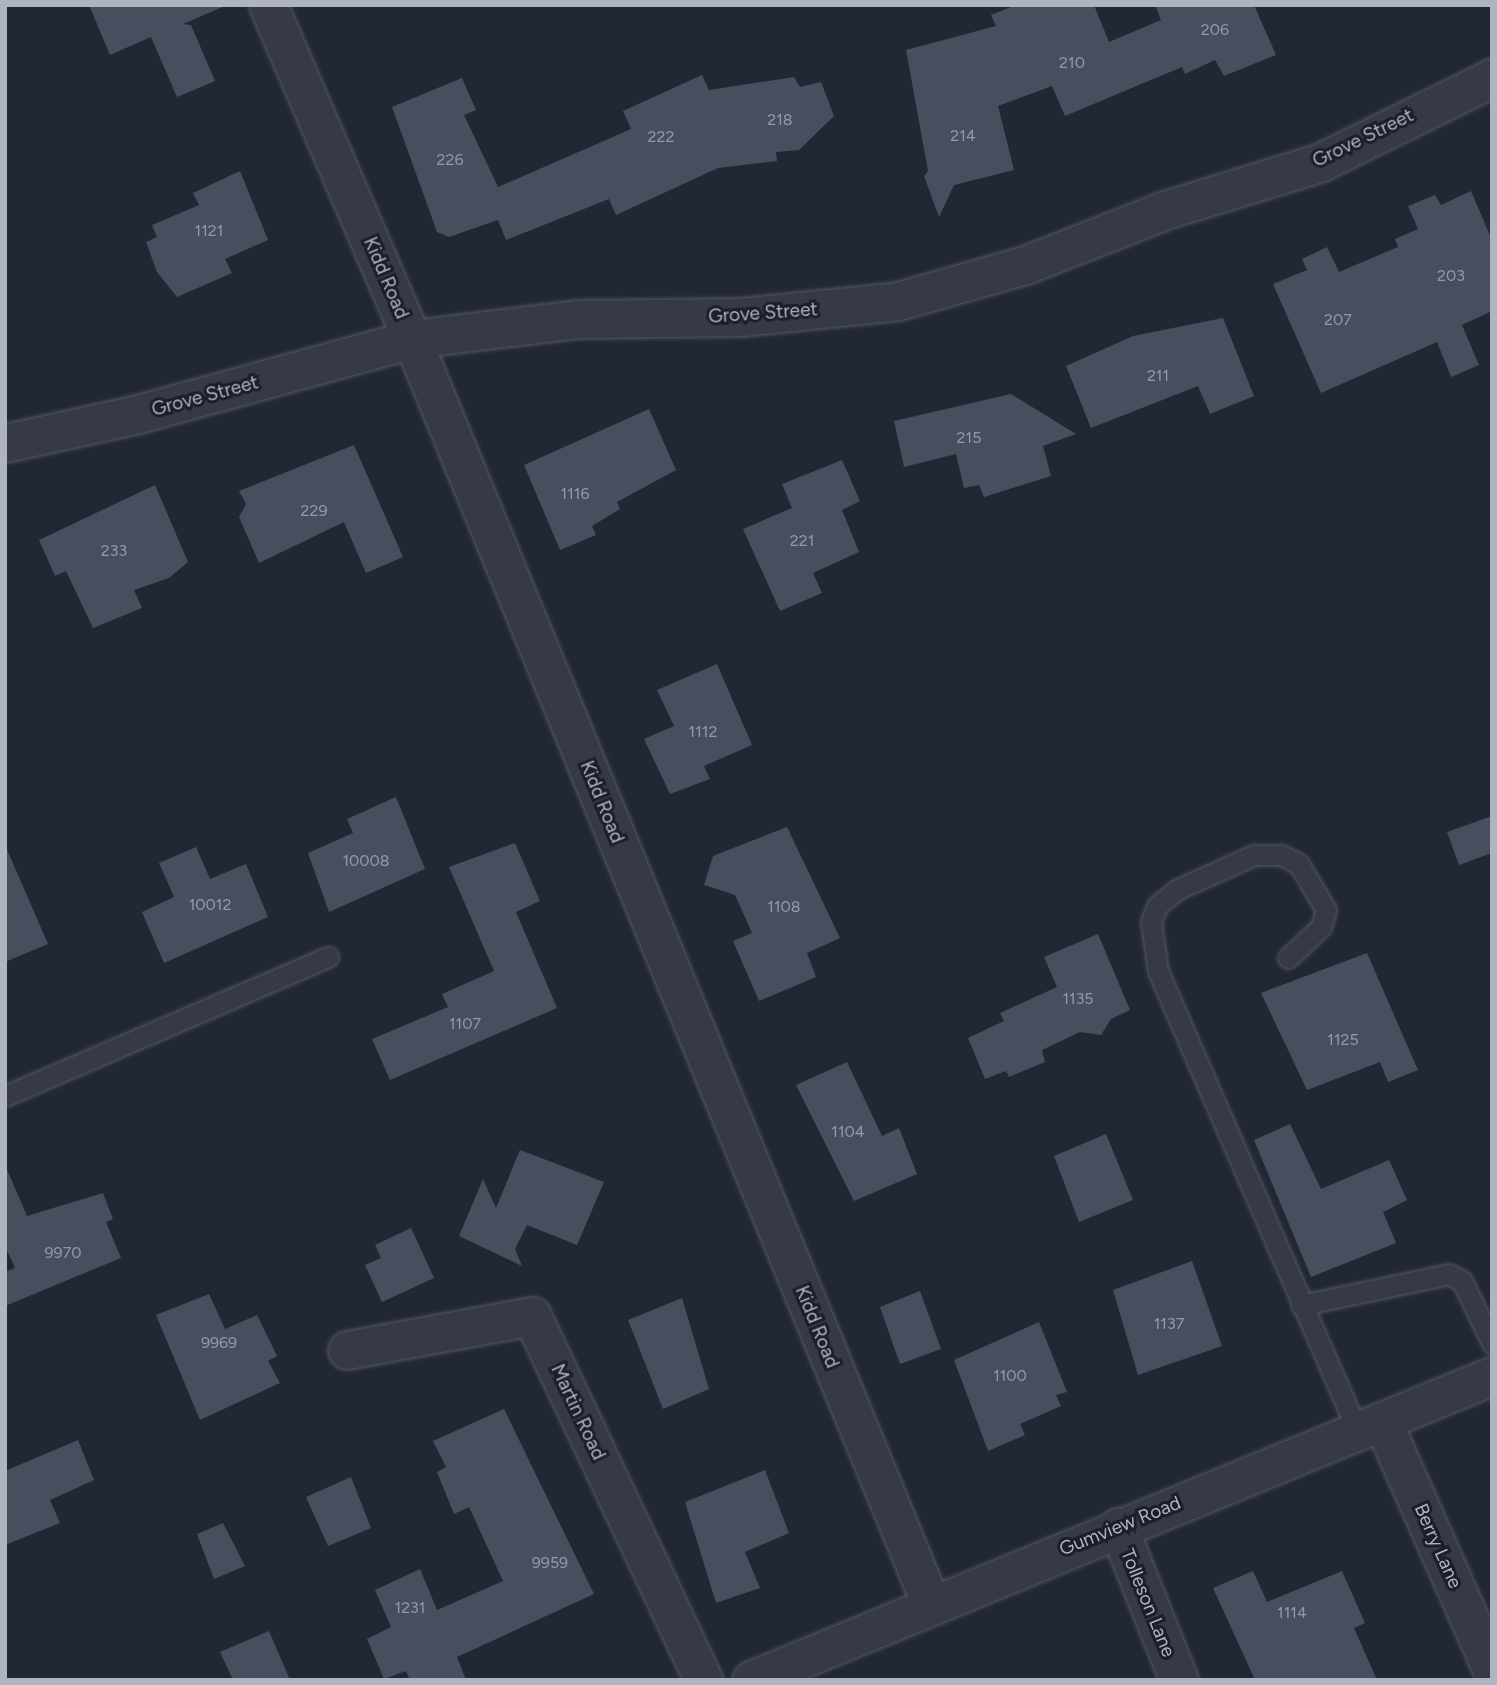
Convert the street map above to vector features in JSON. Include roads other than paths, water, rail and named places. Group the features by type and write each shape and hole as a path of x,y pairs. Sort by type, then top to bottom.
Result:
{"street":[{"name":"Kidd Road","path":"268,5 412,339 930,1602"},
{"name":"Grove Street","path":"5,443 138,414 412,339 577,319 741,317 898,301 1025,265 1165,210 1319,163 1492,78"},
{"name":"Martin Road","path":"347,1350 532,1316 703,1680"},
{"name":"Gumview Road","path":"751,1680 930,1602 1371,1428 1492,1376"},
{"name":"Berry Lane","path":"1371,1428 1492,1670"},
{"name":"Tolleson Lane","path":"1118,1527 1179,1680"}],"lane":[{"path":"1288,958 1321,927 1326,910 1299,864 1281,855 1254,855 1178,889 1157,906 1151,922 1158,971 1301,1305 1371,1428"},
{"path":"5,1096 328,957"},
{"path":"1301,1305 1448,1274 1462,1281 1492,1343"}]}
